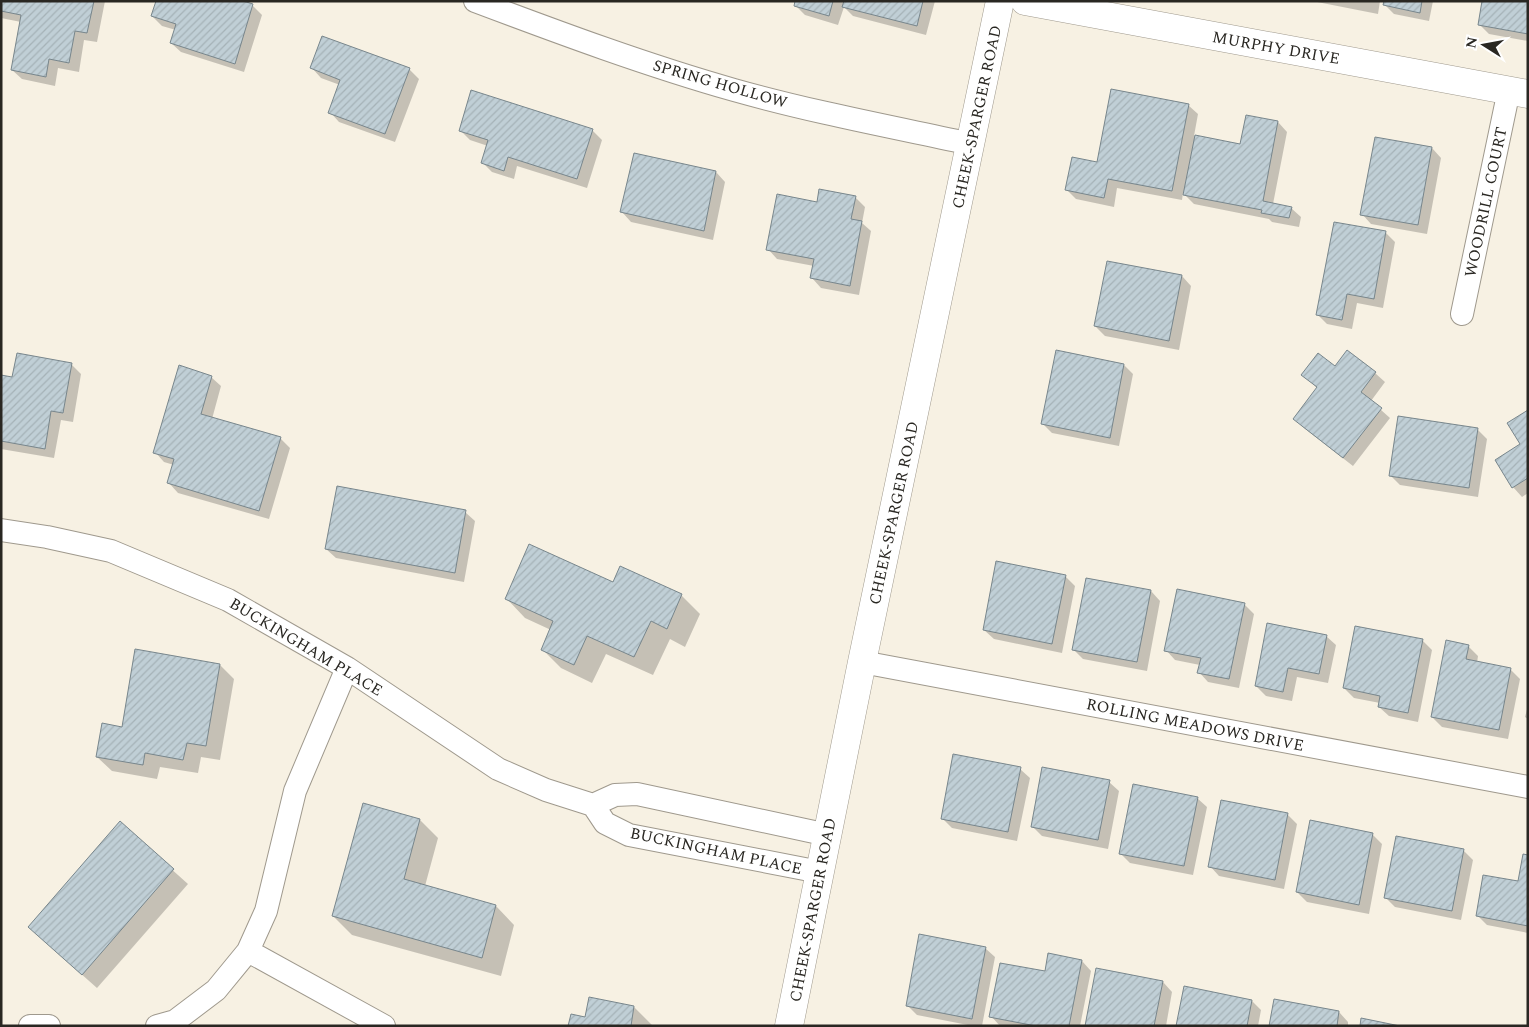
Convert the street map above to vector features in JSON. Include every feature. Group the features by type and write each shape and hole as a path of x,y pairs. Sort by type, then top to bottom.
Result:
{"main road":[{"name":"CHEEK-SPARGER ROAD","path":"789,1026 862,662 1000,1"},
{"name":"MURPHY DRIVE","path":"1025,1 1518,92"}],"street":[{"name":"SPRING HOLLOW","path":"475,1 641,61 736,90 860,121 971,144"},
{"name":"WOODRILL COURT","path":"1462,314 1518,92"},
{"name":"BUCKINGHAM PLACE","path":"1,530 47,537 110,551 228,600 347,668 498,769 546,790 593,805 605,823 628,835 820,872"},
{"name":"ROLLING MEADOWS DRIVE","path":"862,662 1528,787"},
{"path":"157,1026 175,1021 216,990 248,951 266,911 295,791 347,668"},
{"path":"593,805 615,795 637,794 828,835"},
{"path":"248,951 384,1026"},
{"path":"30,1026 49,1026"}],"building":[{"path":"1,1 94,1 87,33 75,31 69,63 49,59 46,77 11,70 21,15 1,11"},
{"path":"156,1 243,1 253,4 235,64 170,43 176,24 151,16"},
{"path":"795,1 833,1 829,16 794,6"},
{"path":"844,1 923,1 917,26 842,7"},
{"path":"1384,1 1422,1 1420,13 1383,5"},
{"path":"1482,1 1528,1 1528,34 1478,25"},
{"path":"322,36 410,68 385,134 328,113 340,80 310,68"},
{"path":"1111,89 1189,104 1172,191 1108,179 1104,198 1065,190 1072,157 1097,162"},
{"path":"471,90 593,129 577,179 508,157 504,171 481,163 488,140 459,131"},
{"path":"1246,115 1278,121 1263,201 1292,207 1289,218 1261,213 1262,210 1183,195 1195,135 1240,144"},
{"path":"1375,137 1432,147 1418,225 1360,215"},
{"path":"634,153 716,171 704,231 620,212"},
{"path":"819,189 856,196 851,219 862,221 850,286 810,278 814,259 766,250 777,194 817,202"},
{"path":"1334,222 1386,231 1374,299 1347,294 1342,320 1316,315"},
{"path":"1107,261 1182,275 1169,341 1094,326"},
{"path":"1056,350 1124,364 1110,438 1041,424"},
{"path":"1347,350 1376,372 1361,392 1382,408 1343,458 1293,419 1317,387 1301,375 1318,353 1335,366"},
{"path":"17,353 72,363 63,413 51,411 45,449 1,441 1,375 12,377"},
{"path":"179,365 212,376 201,414 281,437 259,511 167,483 174,459 153,453"},
{"path":"1528,410 1528,478 1512,488 1495,460 1520,444 1507,423"},
{"path":"1398,416 1478,428 1469,488 1389,476"},
{"path":"337,486 466,510 455,573 325,549"},
{"path":"529,544 613,582 620,566 682,594 667,629 651,621 634,657 587,636 574,665 541,650 553,621 505,599"},
{"path":"996,561 1066,575 1052,644 983,630"},
{"path":"1086,578 1151,590 1137,662 1072,650"},
{"path":"1177,589 1245,603 1229,679 1197,673 1201,658 1164,651"},
{"path":"1267,623 1327,635 1319,674 1288,668 1283,692 1255,686"},
{"path":"1355,626 1423,639 1408,713 1378,707 1380,696 1343,688"},
{"path":"1446,640 1469,645 1466,659 1511,668 1499,730 1431,717"},
{"path":"135,649 220,664 206,746 187,743 183,760 145,753 143,765 96,757 102,723 122,727"},
{"path":"953,754 1021,767 1008,832 941,819"},
{"path":"1042,767 1110,780 1098,840 1031,827"},
{"path":"1133,784 1198,797 1184,866 1119,854"},
{"path":"1221,800 1288,813 1275,880 1208,867"},
{"path":"363,803 420,819 404,879 496,905 482,958 332,916"},
{"path":"1310,820 1373,833 1359,905 1296,892"},
{"path":"120,821 174,869 82,975 28,927"},
{"path":"1396,836 1464,849 1452,911 1384,898"},
{"path":"1523,854 1528,855 1528,926 1476,916 1483,875 1518,881"},
{"path":"919,934 986,947 972,1019 906,1006"},
{"path":"1048,953 1082,960 1069,1026 1036,1026 989,1017 1000,963 1045,971"},
{"path":"1096,968 1163,981 1154,1026 1085,1026"},
{"path":"1184,986 1252,1000 1247,1026 1176,1026"},
{"path":"589,997 634,1006 631,1026 568,1026 571,1014 585,1017"},
{"path":"1274,999 1339,1011 1337,1026 1269,1026"},
{"path":"1361,1018 1400,1026 1360,1026"}]}
